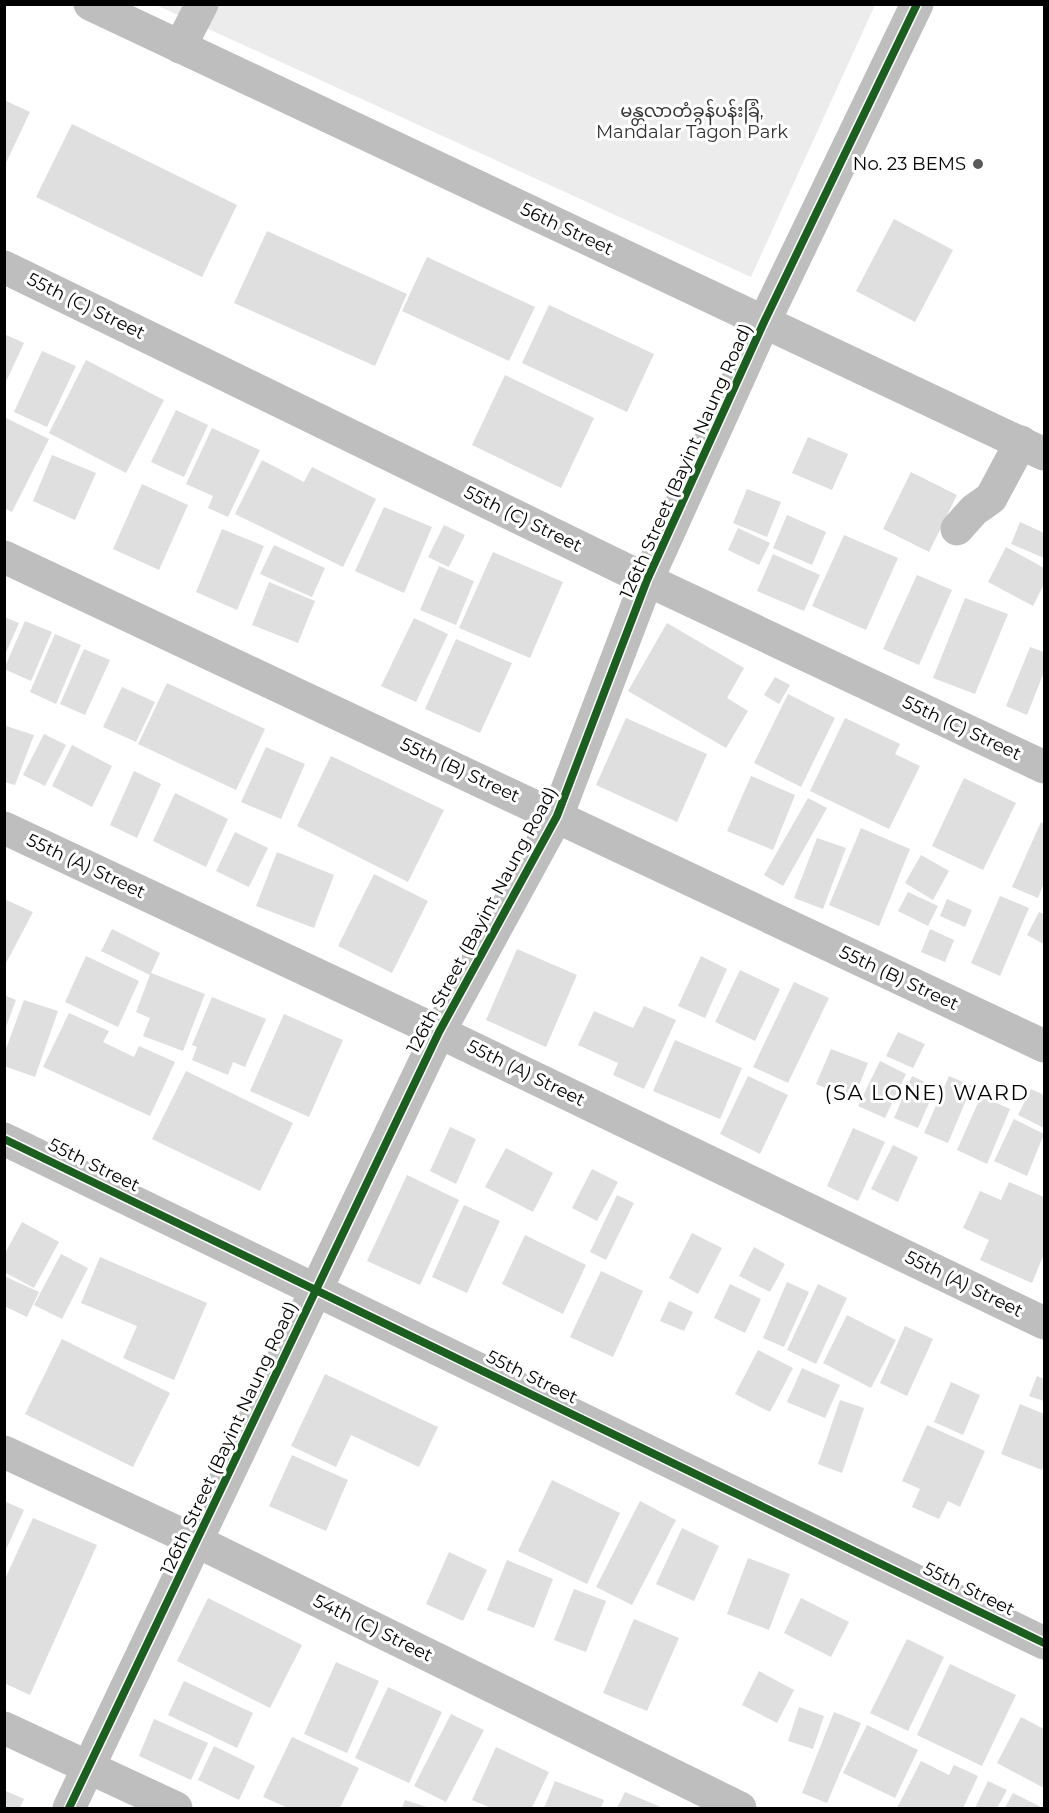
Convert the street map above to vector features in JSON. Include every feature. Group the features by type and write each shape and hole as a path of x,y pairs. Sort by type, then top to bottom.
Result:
{"street":[{"name":"56th Street","path":"90,4 1033,448"},
{"path":"180,47 202,4"},
{"name":"126th Street (Bayint Naung Road)","path":"69,1809 439,1032 557,816 647,580 764,322 916,4"},
{"name":"55th (C) Street","path":"4,267 647,580 1044,767"},
{"path":"957,529 974,510 992,498 1033,448"},
{"name":"55th (B) Street","path":"4,557 1044,1046"},
{"name":"55th (A) Street","path":"4,828 439,1032 1044,1323"},
{"name":"55th Street","path":"4,1139 1044,1643"},
{"name":"54th (C) Street","path":"4,1452 196,1541 740,1809"},
{"path":"4,1728 176,1809"}],"green space":[{"name":"မန္တလာတံခွန်ပန်းခြံ, Mandalar Tagon Park","path":"156,5 875,5 751,277"}],"building":[{"path":"4,100 30,112 4,167"},
{"path":"72,124 237,205 202,277 36,197"},
{"path":"894,219 953,250 915,322 856,291"},
{"path":"267,231 407,294 375,366 234,303"},
{"path":"427,257 535,307 509,361 402,311"},
{"path":"549,305 654,354 627,412 522,363"},
{"path":"4,334 24,343 4,386"},
{"path":"42,351 76,366 47,427 14,412"},
{"path":"86,360 164,400 126,473 49,433"},
{"path":"505,375 594,418 561,488 472,445"},
{"path":"176,410 208,425 184,477 151,462"},
{"path":"4,417 49,439 12,512 4,508"},
{"path":"212,428 260,450 228,517 208,508 213,496 186,484"},
{"path":"808,437 848,454 832,490 792,473"},
{"path":"52,455 96,473 75,520 33,501"},
{"path":"262,460 304,482 312,467 376,499 343,567 235,514"},
{"path":"911,472 957,495 929,552 883,529"},
{"path":"142,484 188,505 159,570 113,549"},
{"path":"747,489 781,502 767,537 733,523"},
{"path":"384,507 432,527 404,593 355,571"},
{"path":"787,515 826,532 812,565 773,548"},
{"path":"1020,522 1044,533 1044,558 1011,544"},
{"path":"444,525 465,535 449,567 428,557"},
{"path":"738,528 770,543 759,565 728,550"},
{"path":"222,529 264,546 237,610 196,592"},
{"path":"844,535 898,558 866,630 812,606"},
{"path":"274,545 325,568 312,597 260,574"},
{"path":"1006,547 1044,568 1044,584 1033,606 988,582"},
{"path":"493,552 563,582 530,658 459,628"},
{"path":"773,554 820,575 804,611 757,591"},
{"path":"439,566 474,581 456,625 420,610"},
{"path":"917,575 952,590 919,665 883,649"},
{"path":"269,582 315,601 298,643 252,625"},
{"path":"965,598 1008,614 975,694 933,678"},
{"path":"4,617 19,623 4,657"},
{"path":"414,618 448,634 416,702 381,686"},
{"path":"25,621 52,632 31,681 4,669"},
{"path":"667,623 744,668 727,698 748,711 726,748 628,691"},
{"path":"55,634 81,645 56,704 30,692"},
{"path":"456,639 512,663 480,733 425,709"},
{"path":"1030,647 1044,652 1044,672 1027,715 1006,706"},
{"path":"84,649 110,660 85,715 60,704"},
{"path":"775,677 790,685 779,704 764,695"},
{"path":"167,683 265,729 236,790 138,744"},
{"path":"122,687 155,702 136,742 103,727"},
{"path":"788,694 835,718 801,787 754,763"},
{"path":"626,718 707,754 677,822 596,785"},
{"path":"845,718 900,744 895,754 920,766 889,829 810,791"},
{"path":"6,726 34,735 15,785 4,782"},
{"path":"44,734 66,745 45,786 23,775"},
{"path":"72,745 112,766 92,807 52,786"},
{"path":"266,747 305,764 281,819 241,802"},
{"path":"331,756 444,810 408,882 297,826"},
{"path":"134,771 161,784 137,838 110,825"},
{"path":"751,776 795,795 773,850 727,831"},
{"path":"964,778 1016,803 983,870 932,846"},
{"path":"175,793 228,819 206,867 153,841"},
{"path":"808,798 827,808 783,886 764,875"},
{"path":"1041,822 1044,824 1044,883 1038,898 1012,887"},
{"path":"861,828 910,849 879,926 829,905"},
{"path":"235,832 268,848 249,887 216,871"},
{"path":"817,838 846,848 823,909 794,898"},
{"path":"277,852 334,875 314,928 256,906"},
{"path":"921,855 949,871 933,900 905,883"},
{"path":"374,874 428,901 392,973 338,946"},
{"path":"908,892 938,906 928,926 898,911"},
{"path":"1000,896 1029,908 1000,976 971,963"},
{"path":"4,899 33,912 4,967"},
{"path":"947,899 972,910 965,927 940,916"},
{"path":"1039,912 1044,914 1044,944 1027,935"},
{"path":"112,929 160,953 151,973 205,994 183,1051 143,1036 150,1018 136,1012 150,975 101,951"},
{"path":"930,929 954,940 945,962 921,952"},
{"path":"517,949 577,975 546,1047 486,1020"},
{"path":"86,956 139,981 118,1027 65,1002"},
{"path":"701,956 727,969 705,1018 678,1006"},
{"path":"740,970 780,989 755,1041 715,1022"},
{"path":"794,982 829,998 788,1083 753,1067"},
{"path":"4,995 16,1000 5,1030 4,1030"},
{"path":"212,997 266,1019 245,1067 233,1062 228,1075 192,1060 197,1047 192,1045"},
{"path":"24,1000 58,1011 35,1077 4,1066 4,1054"},
{"path":"644,1006 676,1020 644,1089 613,1075 618,1063 578,1045 594,1011 633,1028"},
{"path":"69,1013 109,1031 103,1042 134,1057 139,1046 175,1062 150,1116 43,1067"},
{"path":"284,1014 343,1040 309,1117 250,1091"},
{"path":"898,1032 925,1044 913,1068 886,1056"},
{"path":"675,1040 742,1068 720,1119 653,1091"},
{"path":"831,1049 868,1063 853,1100 816,1084"},
{"path":"880,1061 906,1074 885,1118 858,1106"},
{"path":"186,1071 293,1123 260,1191 152,1139"},
{"path":"748,1076 788,1095 760,1154 720,1134"},
{"path":"912,1076 936,1087 918,1128 894,1118"},
{"path":"949,1076 972,1086 948,1143 924,1133"},
{"path":"1031,1089 1044,1095 1044,1128 1018,1115"},
{"path":"981,1096 1010,1109 987,1164 957,1150"},
{"path":"1014,1119 1044,1134 1027,1176 994,1161"},
{"path":"450,1127 476,1139 456,1184 430,1171"},
{"path":"853,1128 885,1142 858,1201 827,1186"},
{"path":"893,1145 918,1157 898,1202 871,1189"},
{"path":"506,1148 553,1173 533,1212 485,1187"},
{"path":"592,1169 618,1182 597,1221 572,1208"},
{"path":"407,1175 459,1200 420,1285 367,1261"},
{"path":"1009,1182 1044,1197 1044,1254 1032,1283 980,1260 989,1240 963,1228 980,1191 1001,1200"},
{"path":"617,1195 634,1203 606,1260 590,1252"},
{"path":"464,1205 500,1221 467,1293 432,1277"},
{"path":"22,1222 59,1242 34,1288 4,1272 4,1255"},
{"path":"692,1233 722,1248 698,1294 669,1278"},
{"path":"525,1235 586,1265 563,1314 502,1284"},
{"path":"754,1247 785,1264 770,1292 739,1276"},
{"path":"61,1254 88,1268 62,1319 34,1305"},
{"path":"100,1257 207,1303 174,1380 123,1358 137,1326 81,1303"},
{"path":"601,1271 643,1291 613,1357 570,1337"},
{"path":"4,1276 39,1292 27,1317 4,1306"},
{"path":"787,1282 809,1292 784,1347 763,1338"},
{"path":"730,1284 761,1299 745,1333 714,1318"},
{"path":"818,1284 847,1298 816,1364 787,1350"},
{"path":"669,1301 693,1312 684,1331 660,1321"},
{"path":"847,1315 896,1340 871,1388 823,1363"},
{"path":"905,1326 933,1339 907,1396 880,1383"},
{"path":"62,1339 170,1393 133,1467 25,1414"},
{"path":"758,1350 793,1368 770,1412 735,1394"},
{"path":"802,1368 840,1385 825,1418 787,1402"},
{"path":"325,1374 438,1427 419,1467 351,1435 336,1467 291,1446"},
{"path":"1037,1376 1044,1379 1044,1401 1029,1396"},
{"path":"951,1382 980,1395 963,1435 934,1422"},
{"path":"840,1400 864,1408 842,1473 818,1464"},
{"path":"1020,1404 1044,1414 1042,1470 1001,1454"},
{"path":"927,1425 985,1451 960,1507 948,1501 939,1519 912,1507 920,1489 902,1481"},
{"path":"292,1455 348,1480 326,1531 269,1506"},
{"path":"552,1480 620,1513 587,1584 518,1551"},
{"path":"4,1501 24,1510 4,1554"},
{"path":"640,1501 676,1520 632,1605 596,1587"},
{"path":"33,1518 97,1545 30,1695 4,1683 4,1581"},
{"path":"682,1528 719,1546 694,1601 656,1584"},
{"path":"449,1552 487,1570 463,1621 426,1604"},
{"path":"748,1558 790,1574 769,1630 727,1614"},
{"path":"507,1560 553,1579 534,1628 487,1610"},
{"path":"574,1589 606,1601 586,1652 554,1640"},
{"path":"208,1598 302,1645 270,1708 177,1661"},
{"path":"801,1598 849,1622 831,1657 784,1633"},
{"path":"634,1619 679,1638 647,1711 603,1693"},
{"path":"907,1639 944,1657 908,1731 870,1713"},
{"path":"336,1662 379,1681 347,1753 304,1734"},
{"path":"950,1664 1016,1695 982,1766 917,1735"},
{"path":"759,1671 794,1690 777,1723 742,1705"},
{"path":"184,1681 253,1713 237,1748 168,1715"},
{"path":"388,1687 442,1712 409,1783 355,1758"},
{"path":"799,1707 824,1716 813,1749 788,1741"},
{"path":"834,1712 861,1723 827,1803 802,1793"},
{"path":"451,1714 484,1730 446,1802 414,1786"},
{"path":"1021,1717 1044,1729 1044,1788 997,1763"},
{"path":"154,1719 208,1743 191,1780 139,1756"},
{"path":"867,1725 918,1750 895,1798 843,1773"},
{"path":"292,1737 359,1768 340,1808 288,1808 263,1797"},
{"path":"214,1746 255,1766 239,1800 198,1780"},
{"path":"496,1747 549,1772 532,1808 491,1808 472,1800"},
{"path":"921,1761 949,1775 954,1765 978,1776 963,1808 897,1808"},
{"path":"555,1781 604,1800 601,1808 544,1808"},
{"path":"988,1781 1007,1790 997,1808 975,1808"},
{"path":"6,1791 24,1799 20,1808 4,1808"},
{"path":"625,1792 663,1808 617,1808"},
{"path":"1013,1793 1043,1808 1005,1808"},
{"path":"405,1800 430,1808 402,1808"}],"cycle path":[{"path":"69,1808 439,1032 557,816 647,580 764,322 917,4"},
{"path":"4,1139 1044,1643"}],"place":[{"name":"No. 23 BEMS","path":"978,164"}],"district":[{"name":"(SA LONE) WARD","path":"927,1093"}]}
